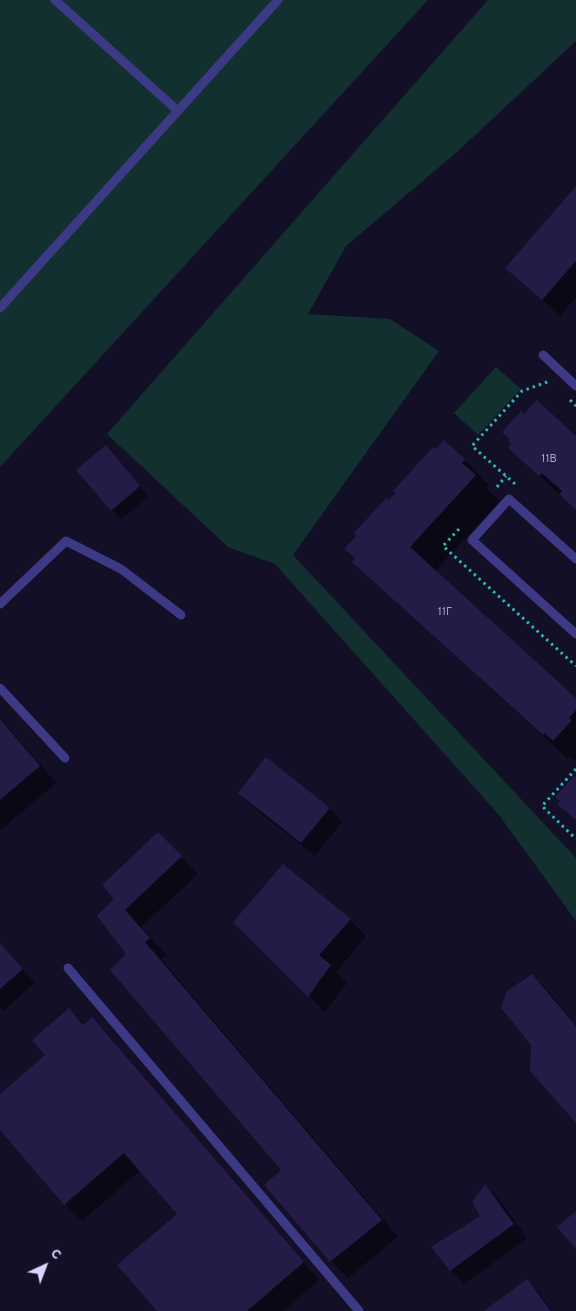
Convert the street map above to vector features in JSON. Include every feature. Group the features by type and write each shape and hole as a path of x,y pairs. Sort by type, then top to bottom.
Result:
{"lane":[{"path":"55,0 178,111"},
{"path":"0,308 278,0"},
{"path":"543,355 576,386"},
{"path":"576,559 509,499 472,540 576,634"},
{"path":"0,604 66,542 121,569 180,615"},
{"path":"0,688 65,758"},
{"path":"68,968 359,1311"}],"path":[{"path":"520,489 472,446 522,391 565,376"},
{"path":"576,769 542,806 576,839"}],"green space":[{"path":"0,0 428,0 0,467"},
{"path":"488,0 576,0 576,41 457,152 346,246 308,314 390,319 439,351 293,555 576,858 576,921 499,815 275,564 228,547 107,434"},
{"path":"496,367 521,389 478,435 454,413"}],"building":[{"path":"576,186 576,261 542,300 505,268"},
{"path":"537,400 576,436 576,510 559,494 562,491 542,473 539,476 508,448 511,444 508,441 510,440 502,432 521,411 524,414"},
{"path":"444,440 465,459 462,463 476,475 410,547 576,698 576,710 569,718 572,720 553,741 545,733 543,735 352,562 355,558 344,549 356,536 354,533 386,498 389,500 395,493 393,491 433,447 436,449"},
{"path":"106,445 140,486 111,511 76,470"},
{"path":"0,719 40,766 0,800"},
{"path":"266,757 330,808 301,843 238,793"},
{"path":"574,776 576,777 576,820 557,804 560,801 555,797"},
{"path":"158,832 182,856 125,910 150,938 145,942 382,1220 330,1262 264,1185 281,1170 110,970 126,954 97,916 114,899 102,885"},
{"path":"283,864 351,919 319,955 331,965 308,997 233,922"},
{"path":"0,943 23,969 0,989"},
{"path":"532,974 576,1026 576,1123 530,1071 531,1045 501,1008 507,991"},
{"path":"69,1008 83,1025 92,1017 304,1262 247,1311 157,1311 117,1265 177,1214 124,1153 64,1205 0,1130 0,1094 45,1055 32,1040"},
{"path":"485,1184 514,1224 450,1271 431,1247 480,1216 472,1202"},
{"path":"576,1211 576,1249 557,1227"},
{"path":"527,1279 551,1311 484,1311"}]}
